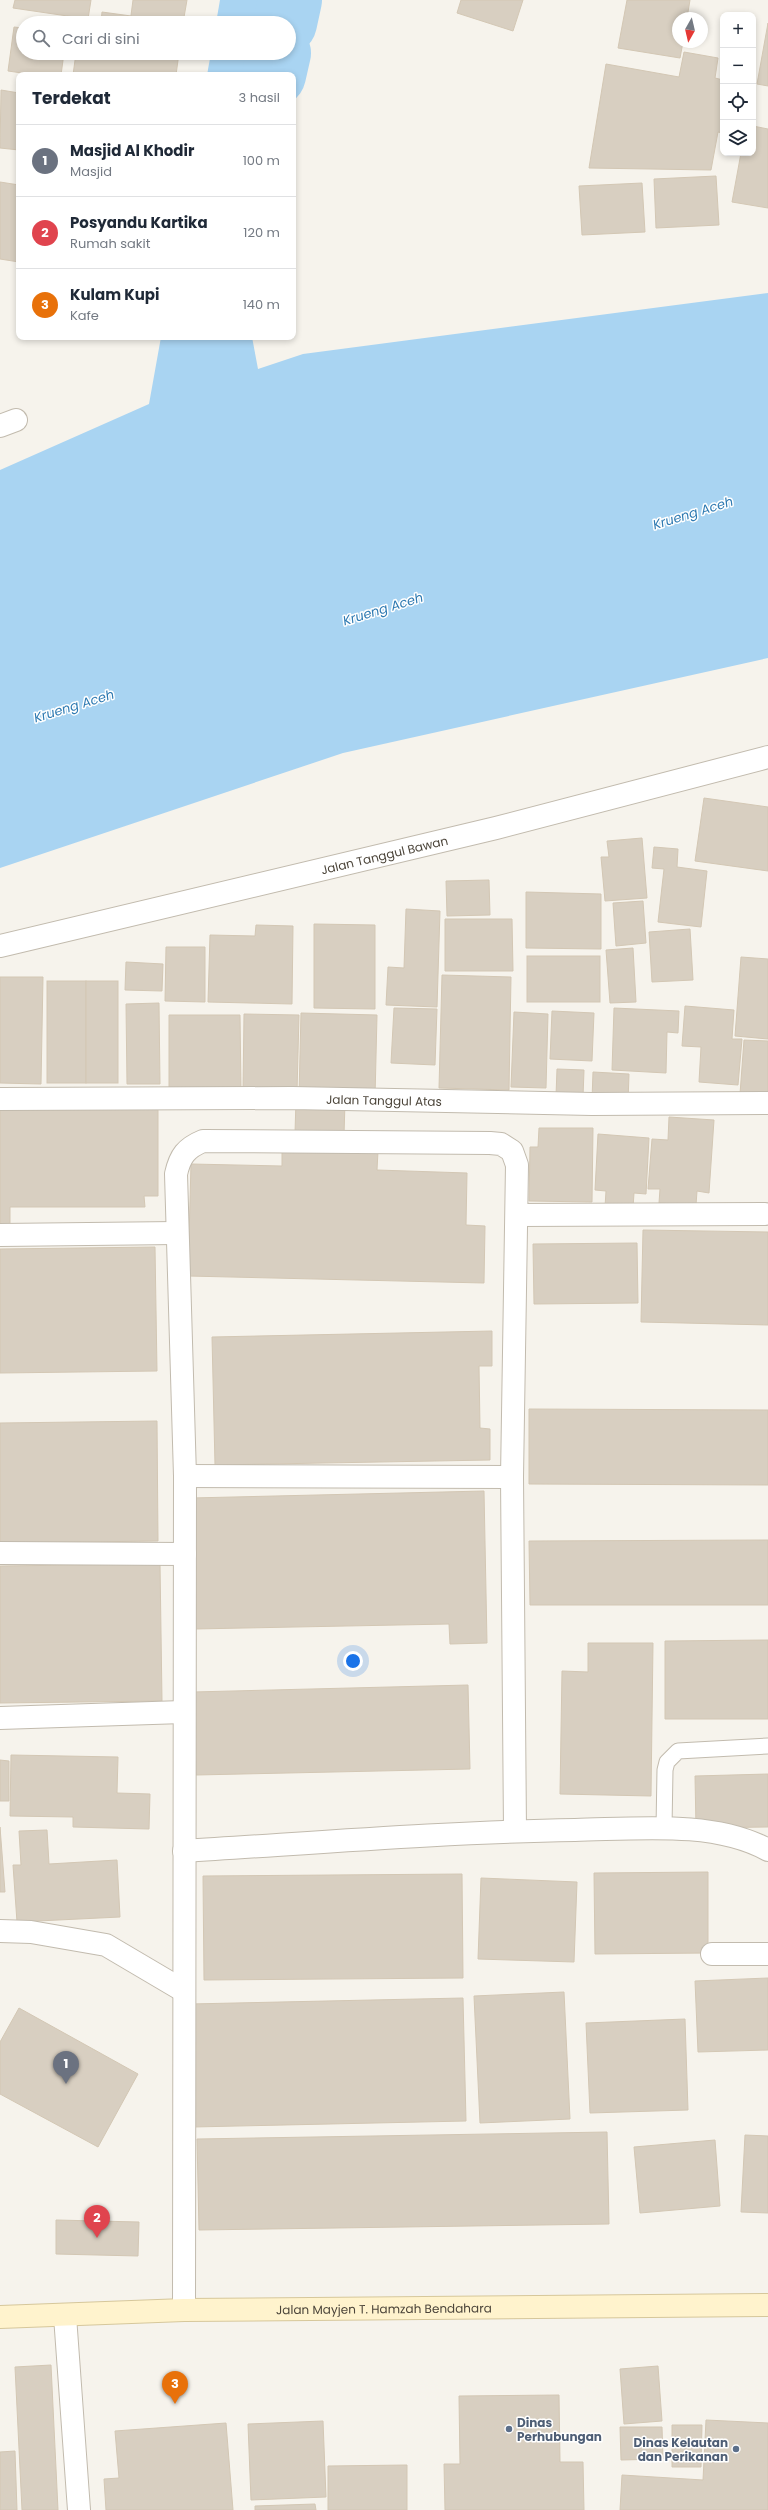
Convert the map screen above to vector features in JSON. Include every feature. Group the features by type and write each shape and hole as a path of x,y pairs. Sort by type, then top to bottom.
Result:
{"street":[{"name":"Jalan Tanggul Bawan","path":"0,946 496,828 768,757"},
{"name":"Jalan Tanggul Atas","path":"0,1099 292,1098 592,1104 768,1103"},
{"path":"184,2310 183,1712 185,1476 176,1233 176,1174 179,1162 189,1146 203,1141 501,1144 512,1151 517,1165 518,1215 512,1477 515,1831"},
{"path":"518,1215 765,1214"},
{"path":"0,1235 176,1233"},
{"path":"185,1476 512,1477"},
{"path":"0,1553 185,1554"},
{"path":"0,1718 183,1712"},
{"path":"184,1851 515,1831 664,1828 728,1835 757,1844 768,1850"},
{"path":"0,1931 38,1933 106,1945 184,1991"},
{"path":"712,1954 768,1954"},
{"name":"Jalan Mayjen T. Hamzah Bendahara","path":"0,2317 66,2316 184,2310 768,2305"},
{"path":"66,2316 79,2510"}],"lane":[{"path":"664,1828 667,1762 678,1750 768,1746"}],"water":[{"path":"220,0 285,0 282,16 217,16"},
{"path":"210,60 276,60 274,72 208,72"},
{"name":"Krueng Aceh","path":"768,293 768,658 343,753 0,868 0,470 149,404 160,340 253,340 258,369 303,354"}],"building":[{"path":"15,0 91,0 88,16 68,16 13,8"},
{"path":"133,0 187,0 184,16 131,16"},
{"path":"461,0 523,0 513,31 457,13"},
{"path":"627,0 690,0 688,12 672,12 672,48 682,48 680,58 618,48"},
{"path":"102,12 131,16 102,16"},
{"path":"768,23 768,86 757,84"},
{"path":"14,27 16,27 16,60 63,60 61,72 8,71"},
{"path":"684,52 718,58 715,78 720,79 720,132 718,132 711,170 589,168 606,64 679,77"},
{"path":"75,60 178,60 176,72 73,72"},
{"path":"1,90 16,92 16,150 0,148"},
{"path":"756,127 768,129 768,208 732,202 740,156 756,156"},
{"path":"716,176 719,225 656,228 654,179"},
{"path":"0,182 16,185 16,262 0,259"},
{"path":"642,183 645,232 582,235 579,186"},
{"path":"704,798 768,807 768,871 695,861"},
{"path":"642,838 647,898 605,901 601,857 609,857 607,841"},
{"path":"654,847 678,849 677,867 707,871 701,927 658,922 664,869 652,868"},
{"path":"489,880 490,915 447,916 446,881"},
{"path":"526,892 601,894 601,949 526,948"},
{"path":"643,901 646,943 616,946 613,903"},
{"path":"406,909 440,911 437,1007 386,1005 388,967 404,968"},
{"path":"445,919 512,919 513,971 445,971"},
{"path":"314,924 375,925 375,1009 314,1008"},
{"path":"256,925 293,926 292,1004 208,1002 210,935 255,936"},
{"path":"690,929 693,980 652,982 649,932"},
{"path":"166,947 205,947 205,1002 165,1001"},
{"path":"633,948 636,1002 610,1003 606,950"},
{"path":"527,956 600,956 600,1002 527,1002"},
{"path":"741,957 768,959 768,1039 735,1036"},
{"path":"126,962 163,964 162,991 125,990"},
{"path":"442,975 511,977 509,1090 439,1088"},
{"path":"0,977 43,977 41,1084 0,1083"},
{"path":"47,981 86,981 86,1083 47,1083"},
{"path":"86,981 118,981 118,1083 86,1083"},
{"path":"159,1003 160,1084 127,1084 126,1004"},
{"path":"685,1006 734,1010 732,1039 742,1039 738,1085 699,1082 701,1047 682,1046"},
{"path":"394,1008 437,1009 435,1065 391,1063"},
{"path":"614,1008 679,1011 678,1033 667,1032 666,1073 612,1070"},
{"path":"552,1011 594,1013 592,1061 550,1059"},
{"path":"514,1012 548,1014 546,1088 511,1087"},
{"path":"301,1013 377,1015 375,1098 299,1096"},
{"path":"244,1014 299,1015 297,1092 243,1090"},
{"path":"169,1015 240,1015 241,1090 169,1090"},
{"path":"744,1040 768,1041 768,1096 740,1094"},
{"path":"557,1069 584,1070 583,1097 556,1096"},
{"path":"593,1072 629,1074 628,1102 592,1100"},
{"path":"296,1100 345,1102 344,1135 295,1133"},
{"path":"0,1105 158,1105 158,1196 144,1196 145,1207 10,1207 10,1226 0,1226"},
{"path":"669,1117 714,1120 709,1193 697,1191 696,1205 659,1203 660,1189 648,1189 652,1139 668,1140"},
{"path":"539,1128 593,1128 592,1202 529,1201 530,1147 538,1147"},
{"path":"598,1134 649,1138 646,1194 634,1193 633,1208 605,1207 606,1191 595,1190"},
{"path":"282,1149 378,1151 377,1170 467,1173 466,1225 485,1226 484,1283 188,1276 191,1164 282,1166"},
{"path":"643,1230 768,1232 768,1325 641,1322"},
{"path":"637,1243 638,1303 534,1304 533,1244"},
{"path":"155,1247 157,1371 0,1373 0,1249"},
{"path":"492,1331 492,1366 479,1366 480,1428 490,1429 490,1460 215,1465 212,1337"},
{"path":"529,1409 768,1410 768,1485 529,1484"},
{"path":"157,1421 158,1541 0,1543 0,1423"},
{"path":"484,1491 487,1643 450,1644 449,1624 194,1629 191,1498"},
{"path":"768,1540 768,1605 530,1605 529,1541"},
{"path":"160,1564 162,1701 0,1703 0,1566"},
{"path":"768,1640 768,1719 665,1719 665,1641"},
{"path":"588,1643 653,1643 651,1796 560,1794 562,1671 588,1672"},
{"path":"468,1685 470,1769 196,1775 193,1692"},
{"path":"11,1755 118,1757 117,1793 150,1794 149,1829 73,1827 73,1817 10,1816"},
{"path":"0,1760 9,1761 9,1801 0,1801"},
{"path":"768,1774 768,1827 696,1828 695,1776"},
{"path":"0,1827 5,1892 0,1892"},
{"path":"47,1830 49,1864 117,1860 120,1917 17,1922 13,1865 21,1865 19,1831"},
{"path":"708,1872 708,1953 595,1954 594,1873"},
{"path":"462,1874 463,1978 204,1980 203,1876"},
{"path":"481,1878 577,1882 574,1962 478,1959"},
{"path":"768,1978 768,2050 698,2052 695,1981"},
{"path":"564,1992 570,2119 480,2123 474,1996"},
{"path":"463,1998 466,2121 193,2127 190,2004"},
{"path":"19,2008 138,2074 98,2147 0,2094 0,2042"},
{"path":"685,2019 688,2110 590,2113 586,2023"},
{"path":"607,2132 609,2224 199,2230 197,2139"},
{"path":"745,2135 768,2136 768,2213 741,2212"},
{"path":"715,2140 720,2206 640,2213 634,2147"},
{"path":"56,2220 139,2222 138,2256 56,2254"},
{"path":"51,2365 58,2510 22,2510 15,2367"},
{"path":"658,2366 662,2421 624,2424 620,2369"},
{"name":"Dinas Perhubungan","path":"559,2395 560,2462 583,2462 584,2510 445,2510 444,2464 460,2464 459,2396"},
{"name":"Dinas Kelautan dan Perikanan","path":"706,2420 768,2423 768,2510 620,2510 622,2475 703,2480"},
{"path":"323,2421 326,2497 251,2500 248,2424"},
{"path":"226,2423 233,2510 106,2510 104,2479 119,2478 115,2431"},
{"path":"672,2425 702,2425 701,2467 672,2467"},
{"path":"620,2427 662,2427 663,2459 621,2460"},
{"path":"15,2451 17,2510 0,2510 0,2452"},
{"path":"407,2465 407,2510 328,2510 328,2466"},
{"path":"315,2504 316,2510 255,2510 255,2506"}],"waterway":[{"path":"287,16 290,0"},
{"path":"275,72 277,60"}],"place":[{"name":"Masjid Al Khodir","path":"66,2084"},
{"name":"Posyandu Kartika","path":"97,2238"},
{"name":"Kulam Kupi","path":"175,2404"},
{"name":"Dinas Perhubungan","path":"509,2429"},
{"name":"Dinas Kelautan dan Perikanan","path":"736,2449"}]}
